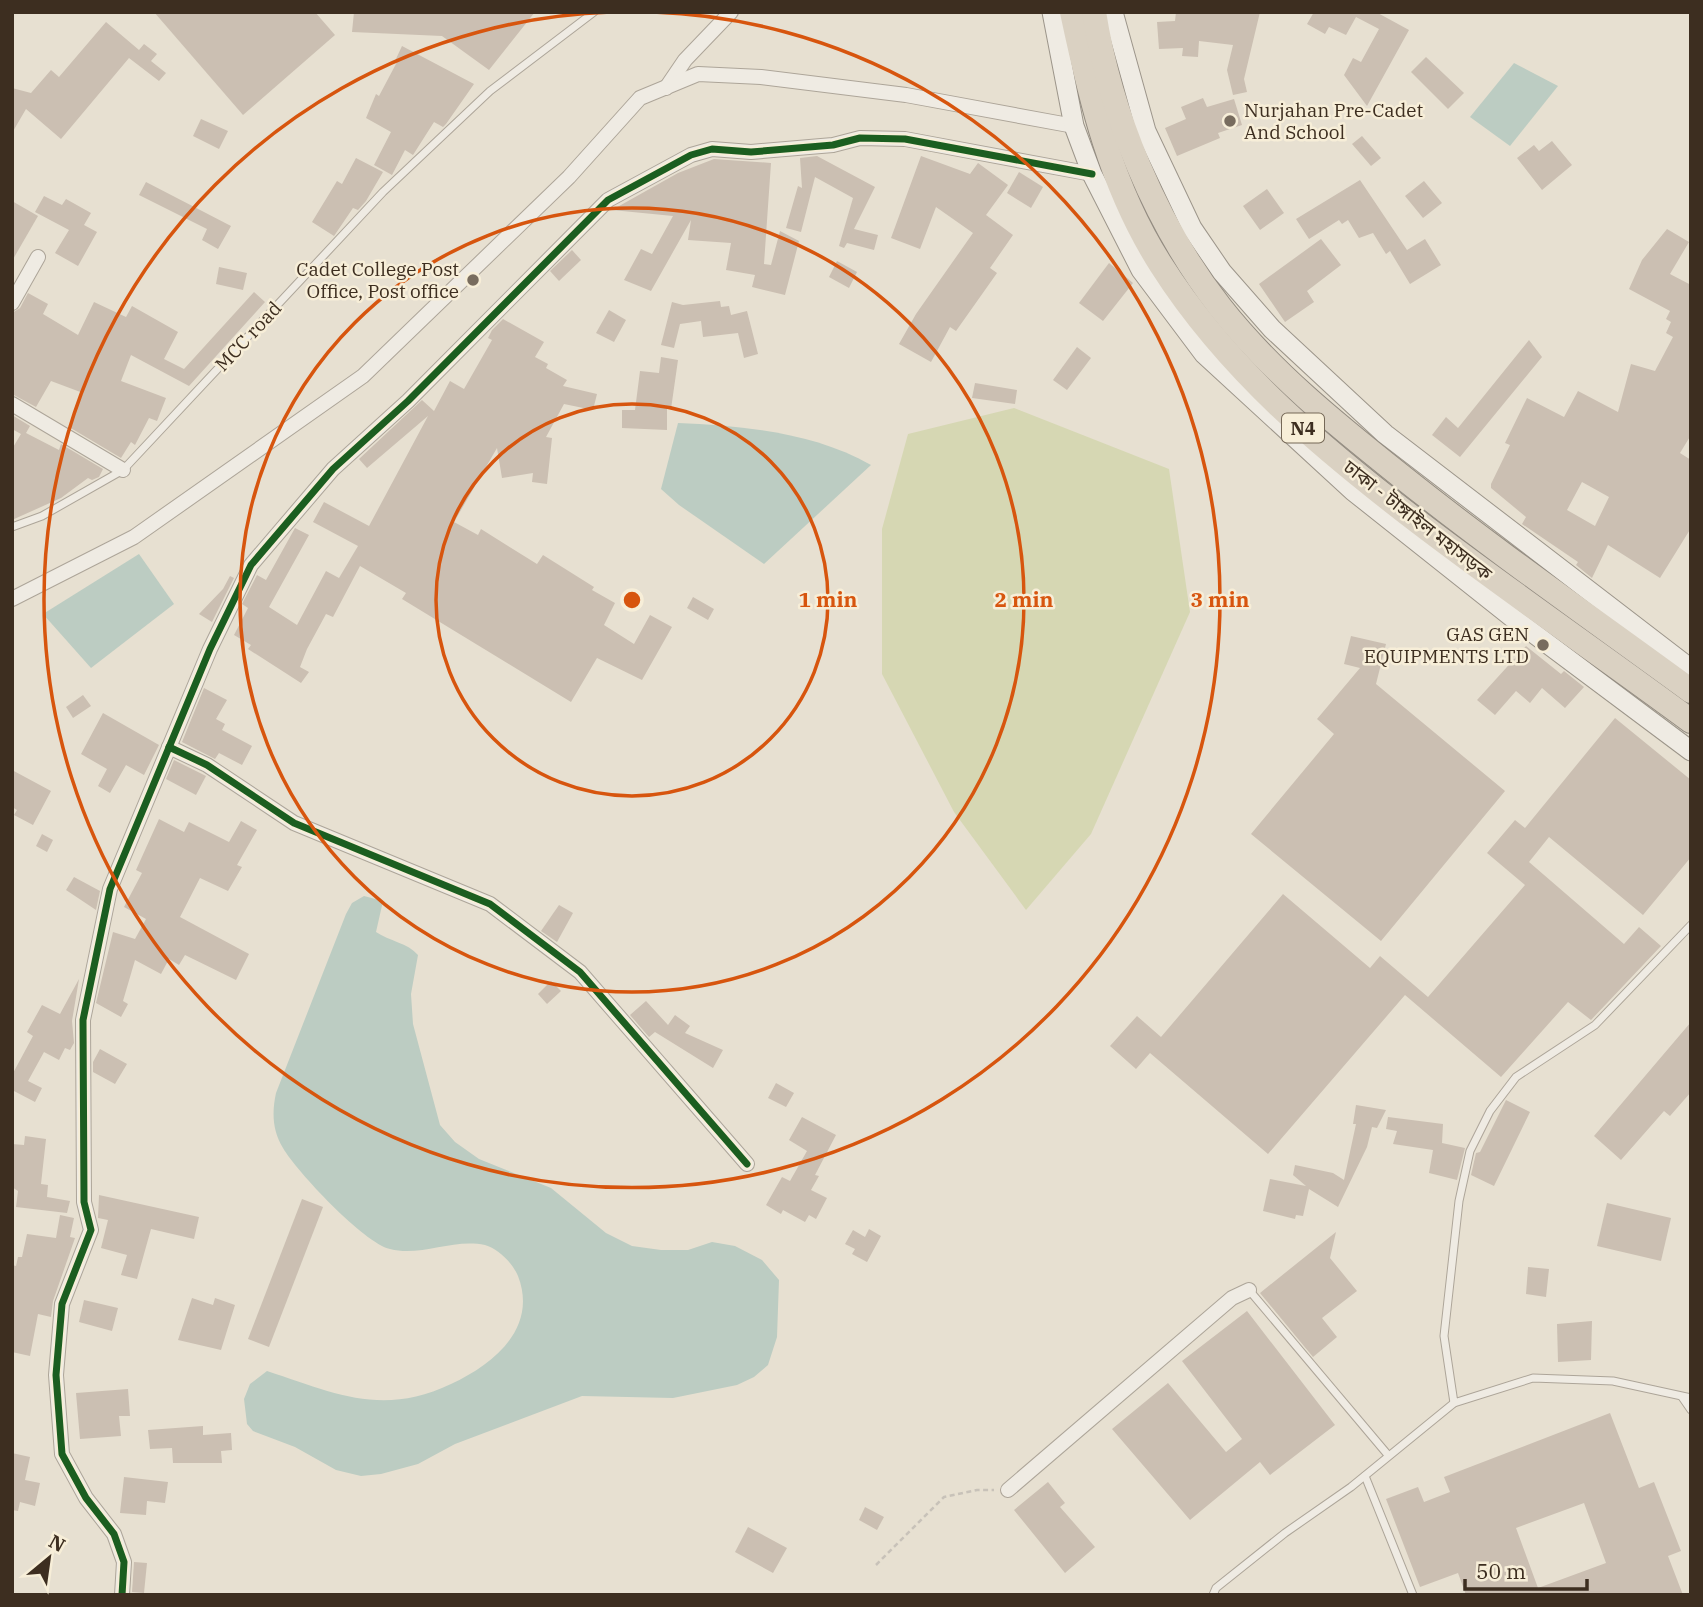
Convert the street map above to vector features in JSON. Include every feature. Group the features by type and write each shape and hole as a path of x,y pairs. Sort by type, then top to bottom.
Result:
{"highway":[{"name":"ঢাকা - টাঙ্গাইল মহাসড়ক","path":"1072,12 1093,111 1122,189 1160,264 1208,333 1278,405 1366,482 1691,721"},
{"name":"ঢাকা - টাঙ্গাইল মহাসড়ক","path":"1094,12 1100,46 1122,122 1140,167 1159,209 1220,306 1313,405 1466,528 1691,691"}],"main road":[{"path":"1052,12 1074,126 1092,174 1140,270 1204,354 1353,491 1513,618 1691,751"},
{"path":"1113,12 1146,131 1192,228 1222,272 1272,329 1385,434 1691,669"}],"street":[{"path":"666,88 685,60 731,12"},
{"path":"12,599 134,537 363,376 569,177 640,98 698,74 761,77 906,95 1074,126"},
{"path":"122,1595 124,1562 114,1534 86,1498 62,1454 56,1375 62,1304 91,1230 84,1202 83,1020 110,889 210,649 251,565 333,469 408,401 608,200 638,181 691,155 712,149 751,152 833,145 860,138 905,139 1092,174"},
{"path":"12,303 38,257"},
{"path":"12,404 123,470"},
{"path":"169,747 207,765 294,823 490,904 580,972 747,1164"},
{"path":"1008,1490 1232,1298 1249,1290"}],"lane":[{"name":"MCC road","path":"12,527 42,516 123,470 383,192 490,91 594,12"},
{"path":"1454,1403 1444,1336 1459,1201 1470,1151 1490,1111 1516,1077 1595,1025 1691,925"},
{"path":"1249,1290 1388,1455"},
{"path":"1213,1595 1216,1588 1285,1533 1365,1476 1454,1403 1533,1378 1613,1381 1691,1398"},
{"path":"1682,1397 1691,1410"},
{"path":"1365,1476 1413,1595"}],"path":[{"path":"876,1565 944,1497 977,1490 1008,1490"}],"green space":[{"path":"1014,408 1169,469 1190,612 1091,834 1026,910 954,812 882,674 882,529 908,434"}],"shaded area":[{"path":"1514,63 1558,86 1510,146 1470,117"},
{"path":"678,423 752,429 802,438 849,454 871,465 764,564 679,505 661,489"},
{"path":"139,554 174,604 91,668 43,614"},
{"path":"364,896 383,901 376,932 418,955 411,994 413,1024 440,1125 455,1142 479,1159 551,1188 606,1233 632,1246 688,1250 712,1242 735,1246 762,1260 779,1280 777,1337 768,1365 754,1377 737,1385 673,1398 582,1396 455,1444 418,1464 381,1474 361,1476 336,1470 295,1447 253,1431 247,1424 244,1399 250,1384 267,1371 358,1398 403,1399 426,1394 467,1376 496,1355 517,1328 522,1312 523,1295 518,1276 500,1253 485,1245 473,1243 413,1251 390,1249 379,1244 348,1221 316,1189 283,1148 277,1134 274,1114 276,1093 346,914 352,903"}],"building":[{"path":"154,12 315,12 335,35 243,115"},
{"path":"354,12 535,12 489,70 442,36 352,32"},
{"path":"1176,12 1260,12 1244,79 1247,92 1233,95 1227,70 1233,45 1199,41 1198,57 1182,56 1183,48 1159,49 1157,22 1175,21"},
{"path":"1314,12 1376,12 1409,30 1367,106 1344,75 1353,58 1361,62 1379,29 1356,17 1346,35 1329,27 1325,34 1307,24"},
{"path":"106,22 139,50 144,44 157,54 151,61 166,73 159,81 129,58 61,139 26,109 12,133 12,88 31,93 51,70 59,77"},
{"path":"402,46 474,84 443,127 434,122 413,155 405,150 392,175 374,165 391,132 366,118 376,94 379,96 397,62 395,61"},
{"path":"1426,57 1464,93 1448,109 1411,72"},
{"path":"1203,98 1207,107 1234,99 1242,125 1218,133 1220,138 1177,156 1165,128 1186,119 1181,107"},
{"path":"201,119 228,131 219,149 193,136"},
{"path":"1362,136 1381,158 1371,166 1352,144"},
{"path":"1552,141 1572,165 1542,190 1517,158 1534,145 1539,151"},
{"path":"817,156 875,187 854,229 878,235 874,250 847,243 844,248 839,246 853,198 815,177 801,232 786,228 798,186 802,188 800,158"},
{"path":"921,156 970,174 978,163 1008,185 986,215 1013,235 990,268 997,273 956,331 950,327 931,362 899,344 916,314 973,233 936,207 920,249 891,238"},
{"path":"356,158 383,172 366,201 358,210 353,208 334,236 312,222 337,181 342,184"},
{"path":"714,159 771,163 764,264 771,265 780,231 799,241 785,295 752,287 755,275 726,270 731,243 688,240 691,220 651,291 624,280 641,249 652,254 673,216 612,210 678,173"},
{"path":"1019,172 1043,187 1031,208 1007,193"},
{"path":"1360,180 1407,250 1425,239 1441,265 1410,284 1390,251 1386,254 1373,233 1359,238 1348,220 1342,224 1339,220 1309,239 1296,219"},
{"path":"1424,181 1442,203 1423,218 1405,196"},
{"path":"146,182 231,226 218,249 202,240 207,229 139,195"},
{"path":"1267,189 1284,213 1260,230 1243,206"},
{"path":"44,196 62,205 66,199 91,213 84,225 97,232 78,266 55,253 69,230 35,212"},
{"path":"12,201 38,216 12,261"},
{"path":"1667,229 1689,242 1670,274 1691,285 1691,435 1680,453 1691,460 1691,528 1660,578 1608,545 1592,578 1576,565 1578,562 1522,524 1526,517 1491,488 1491,484 1510,445 1505,443 1527,398 1564,417 1578,391 1618,412 1631,364 1655,371 1673,337 1666,333 1671,322 1666,319 1670,311 1629,289 1642,260","holes":["1582,482 1609,497 1595,526 1567,510"]},
{"path":"1321,239 1341,265 1307,291 1314,302 1285,322 1259,284"},
{"path":"572,250 581,260 559,281 550,271"},
{"path":"837,261 857,272 849,288 829,277"},
{"path":"1109,263 1133,283 1103,321 1079,303"},
{"path":"219,267 247,273 243,290 216,284"},
{"path":"254,292 265,302 189,386 131,355 121,381 166,398 157,421 149,418 135,445 131,442 121,458 69,427 83,393 51,381 36,407 12,394 12,313 20,308 28,293 48,304 43,314 78,335 94,302 126,317 132,306 178,332 164,359 184,369"},
{"path":"720,301 721,307 729,306 731,315 747,311 758,354 744,358 738,333 703,337 701,321 680,324 674,348 661,345 672,302 683,305"},
{"path":"609,310 626,320 614,342 596,333"},
{"path":"503,319 544,342 535,357 548,364 546,368 567,380 563,386 597,394 593,410 564,404 546,437 552,438 547,484 532,482 533,473 502,478 497,448 454,522 478,535 481,529 537,564 543,555 594,587 592,590 615,603 604,625 634,644 650,615 672,627 642,680 597,658 571,702 402,599 406,593 360,566 333,617 326,614 307,649 300,667 309,672 301,683 248,649 251,645 234,635 248,608 242,604 257,575 266,580 295,528 309,535 269,607 297,625 326,571 339,578 358,546 313,522 324,502 369,526 428,416 367,468 359,459 422,400 434,411 450,381 464,389 492,340 488,338 492,330"},
{"path":"1529,340 1542,357 1460,457 1432,435 1446,417 1458,428"},
{"path":"1077,347 1091,358 1067,390 1053,380"},
{"path":"661,357 678,360 671,409 667,408 667,430 622,428 622,410 635,410 640,371 659,373"},
{"path":"975,383 1017,390 1015,404 972,398"},
{"path":"12,415 30,426 26,433 59,450 61,444 103,469 99,477 92,480 88,478 61,498 12,520 12,449 21,434 12,429"},
{"path":"230,576 234,578 212,622 199,614 223,589"},
{"path":"693,597 714,609 708,620 687,608"},
{"path":"1351,636 1386,644 1376,684 1505,791 1381,941 1251,834 1334,734 1317,719 1360,668 1344,664"},
{"path":"1526,646 1561,674 1564,671 1584,687 1565,708 1542,688 1530,703 1516,691 1495,715 1477,700"},
{"path":"204,688 227,700 216,719 225,724 222,730 252,746 242,765 219,753 215,759 182,742"},
{"path":"83,695 91,706 73,718 66,707"},
{"path":"103,713 159,745 144,775 126,765 110,793 98,786 107,769 81,754"},
{"path":"1615,718 1691,780 1691,857 1643,915 1549,837 1529,862 1624,944 1639,927 1661,946 1591,1020 1568,1002 1501,1077 1405,995 1268,1154 1150,1053 1136,1069 1110,1046 1137,1016 1161,1037 1283,894 1370,968 1380,956 1428,997 1525,885 1487,853 1515,820 1525,828"},
{"path":"174,760 206,776 196,795 166,779"},
{"path":"12,770 51,791 33,825 14,815 17,810 12,807"},
{"path":"159,819 184,832 189,822 229,842 241,821 257,830 237,865 242,867 228,891 200,878 180,917 249,954 236,980 185,955 179,965 169,959 161,974 135,960 123,1001 128,1004 121,1017 96,1003 113,932 135,939 146,919 124,907 142,873 136,870"},
{"path":"42,834 53,840 47,852 36,846"},
{"path":"74,877 100,891 96,910 66,890"},
{"path":"559,905 573,913 557,942 541,931"},
{"path":"79,979 72,1021 74,1043 70,1050 65,1048 59,1060 44,1052 28,1081 42,1088 35,1102 12,1090 12,1075 33,1036 27,1032 42,1005 60,1014"},
{"path":"551,981 561,991 547,1004 538,994"},
{"path":"646,1001 668,1025 675,1015 690,1026 685,1033 723,1050 713,1068 655,1032 649,1037 630,1015"},
{"path":"1691,1022 1691,1092 1670,1116 1664,1111 1621,1160 1594,1136"},
{"path":"100,1049 127,1064 115,1084 93,1072 93,1062"},
{"path":"776,1083 794,1093 786,1107 768,1098"},
{"path":"1506,1100 1530,1112 1494,1186 1471,1175 1476,1153 1480,1152"},
{"path":"1356,1105 1386,1110 1377,1128 1372,1127 1367,1147 1338,1207 1309,1189 1303,1216 1296,1215 1295,1219 1263,1211 1270,1179 1306,1186 1293,1175 1295,1165 1333,1173 1344,1180 1356,1124 1353,1124"},
{"path":"802,1117 836,1135 815,1175 819,1176 811,1190 827,1198 816,1219 809,1215 805,1222 783,1210 781,1214 766,1205 782,1177 790,1181 807,1151 789,1140"},
{"path":"1388,1117 1443,1124 1442,1143 1465,1148 1457,1180 1429,1173 1433,1150 1393,1144 1397,1131 1386,1129"},
{"path":"25,1136 46,1139 41,1184 48,1185 47,1197 70,1201 67,1213 16,1207 18,1191 12,1187 12,1144 24,1145"},
{"path":"99,1195 199,1217 194,1239 151,1229 137,1279 121,1275 127,1255 101,1248 108,1220 98,1218"},
{"path":"302,1199 323,1207 269,1347 248,1339"},
{"path":"1607,1203 1671,1218 1661,1261 1597,1246"},
{"path":"60,1215 74,1218 70,1237 75,1238 53,1301 51,1317 38,1314 30,1356 12,1352 12,1265 16,1266 18,1257 22,1257 27,1234 56,1238"},
{"path":"869,1229 881,1236 867,1262 852,1254 855,1249 845,1244 853,1230 865,1237"},
{"path":"1336,1232 1330,1258 1357,1291 1322,1318 1337,1337 1313,1357 1260,1293"},
{"path":"1528,1267 1549,1269 1546,1297 1526,1294"},
{"path":"192,1298 213,1305 215,1298 235,1305 221,1350 178,1340"},
{"path":"84,1300 118,1308 112,1331 79,1322"},
{"path":"1247,1311 1335,1425 1270,1475 1260,1462 1190,1520 1112,1429 1168,1383 1226,1452 1242,1439 1182,1361"},
{"path":"1592,1321 1591,1360 1558,1362 1557,1324"},
{"path":"128,1389 130,1416 119,1416 121,1436 80,1439 76,1393"},
{"path":"1610,1413 1639,1488 1654,1482 1681,1551 1668,1556 1683,1595 1466,1595 1458,1573 1420,1587 1386,1499 1418,1487 1424,1502 1450,1492 1444,1477","holes":["1584,1503 1606,1563 1538,1588 1516,1528"]},
{"path":"203,1426 203,1435 231,1433 232,1450 221,1451 222,1463 173,1463 172,1448 150,1449 148,1430"},
{"path":"12,1453 30,1457 25,1480 40,1483 35,1506 20,1502 18,1511 12,1510"},
{"path":"124,1477 168,1482 165,1503 147,1501 146,1515 120,1513"},
{"path":"1048,1482 1065,1503 1060,1507 1095,1547 1065,1573 1014,1510"},
{"path":"865,1507 884,1517 877,1530 859,1520"},
{"path":"748,1527 787,1548 773,1573 735,1552"},
{"path":"134,1562 147,1563 144,1593 132,1592"}],"cycle path":[{"path":"122,1595 124,1562 114,1534 86,1498 62,1454 56,1375 62,1304 91,1230 84,1202 83,1020 110,889 210,649 251,565 333,469 408,401 608,200 691,155 712,149 751,152 833,145 860,138 905,139 1092,174"},
{"path":"169,747 207,765 294,823 490,904 580,972 747,1164"}],"place":[{"name":"Nurjahan Pre-Cadet And School","path":"1230,121"},
{"name":"Cadet College Post Office, Post office","path":"473,280"},
{"name":"GAS GEN EQUIPMENTS LTD","path":"1543,645"}]}
